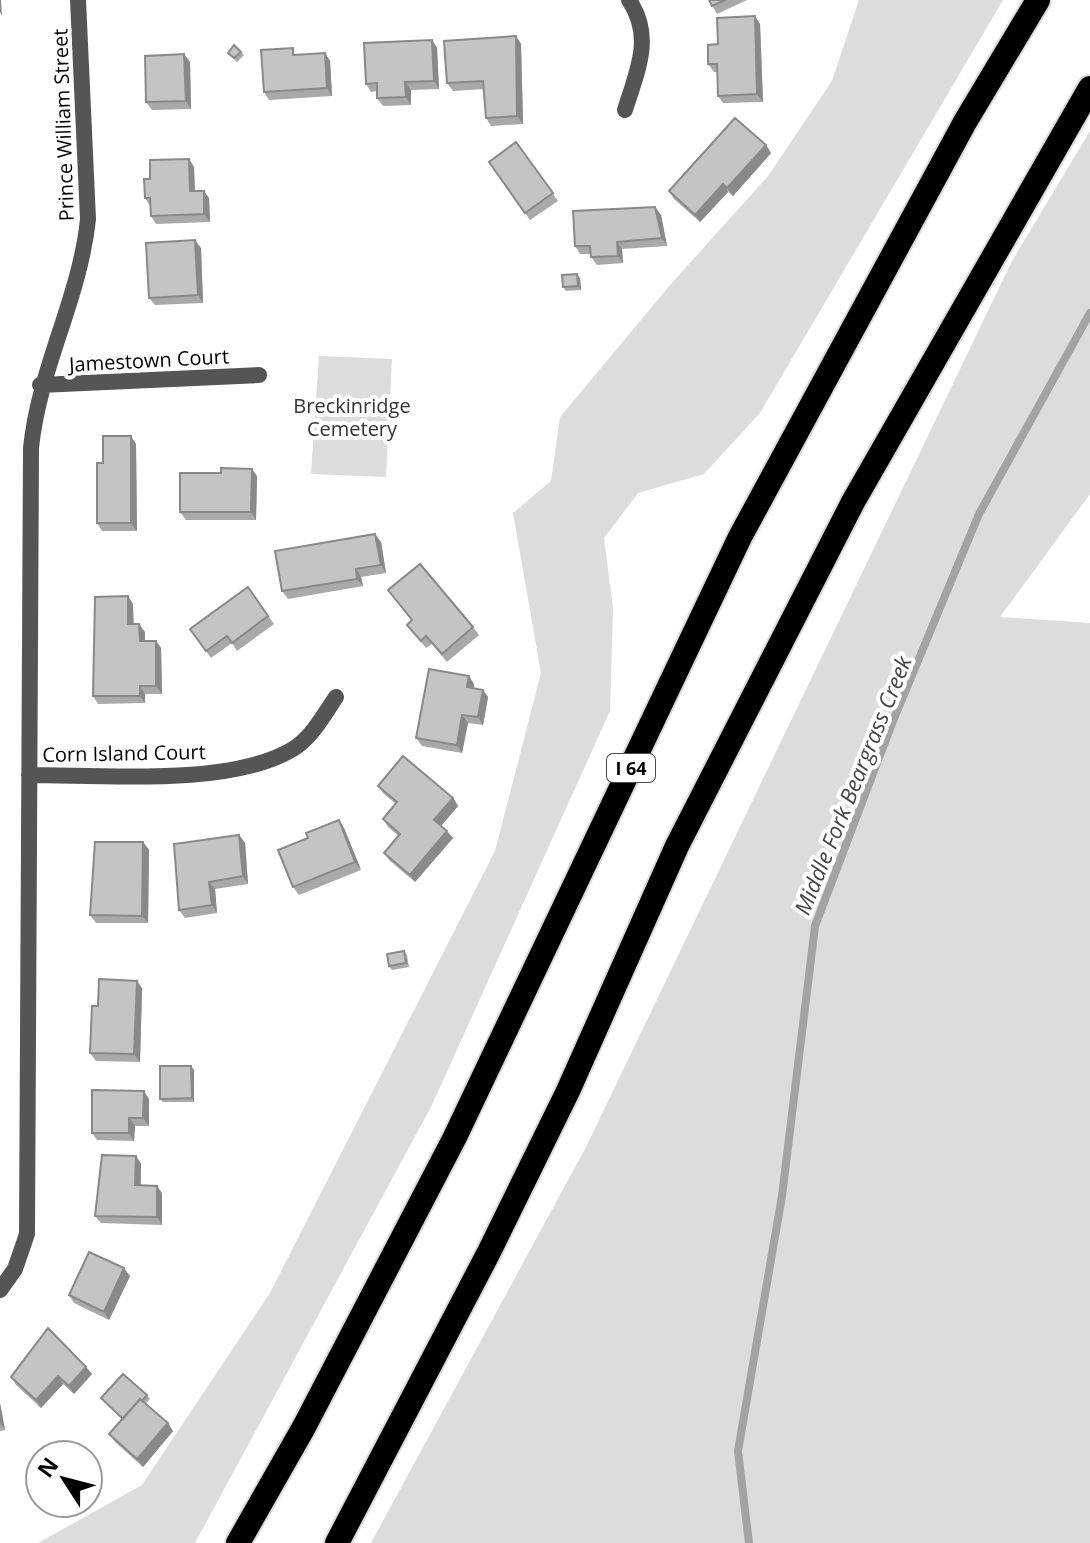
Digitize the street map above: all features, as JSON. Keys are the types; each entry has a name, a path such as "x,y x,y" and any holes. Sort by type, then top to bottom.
{"highway":[{"name":"I 64","path":"238,1543 304,1427 455,1137 740,537 965,122 1038,0"},
{"path":"337,1543 489,1252 568,1091 677,846 853,502 1090,88"}],"street":[{"name":"Prince William Street","path":"0,1290 15,1269 27,1234 31,448 40,385 75,287 88,219 78,0"},
{"path":"625,110 644,39 642,23 629,0"},
{"name":"Jamestown Court","path":"40,385 259,375"},
{"name":"Corn Island Court","path":"29,775 171,774 244,766 292,749 312,731 336,697"}],"green space":[{"path":"859,0 1003,0 760,413 704,474 638,493 604,538 613,609 610,711 432,1105 195,1543 38,1543 81,1519 104,1519 104,1506 142,1485 270,1293 495,851 541,673 513,513 551,481 560,417 670,285 768,176 832,81"},
{"path":"1090,131 1090,494 1000,617 1090,623 1090,1543 371,1543 586,1147 1012,261"},
{"name":"Breckinridge Cemetery","path":"319,356 392,359 386,477 311,474"}],"building":[{"path":"709,0 725,0 712,6"},
{"path":"755,16 757,94 718,96 717,64 708,64 708,45 718,44 717,18"},
{"path":"516,36 517,116 486,118 483,81 447,83 444,41"},
{"path":"432,40 434,81 405,82 406,97 377,98 377,83 366,84 364,43"},
{"path":"234,45 241,52 234,58 228,53"},
{"path":"293,48 293,55 325,53 327,88 264,92 261,50"},
{"path":"184,54 186,101 146,102 145,56"},
{"path":"735,118 766,145 727,188 723,184 695,215 669,191"},
{"path":"516,142 553,193 525,213 489,162"},
{"path":"189,159 190,191 204,191 204,214 151,216 150,198 145,198 144,179 150,179 150,160"},
{"path":"655,207 662,238 617,242 618,256 591,257 590,246 575,246 573,211"},
{"path":"195,240 198,295 149,298 146,243"},
{"path":"577,274 578,286 563,287 562,275"},
{"path":"103,436 131,436 131,523 97,523 97,463 103,463"},
{"path":"221,468 252,469 251,512 180,512 180,473 221,473"},
{"path":"375,534 381,565 356,569 357,579 282,591 275,551"},
{"path":"420,564 473,627 442,654 426,636 421,641 407,625 412,620 388,590"},
{"path":"248,587 268,616 232,643 227,636 206,651 190,629"},
{"path":"128,596 128,624 139,624 140,641 156,641 156,686 140,686 140,696 93,696 95,597"},
{"path":"429,669 469,676 467,687 483,690 478,717 462,715 457,745 416,738"},
{"path":"403,756 453,798 434,820 447,831 410,875 384,853 400,834 383,819 397,802 378,786"},
{"path":"339,820 355,862 293,887 278,850 308,838 306,833"},
{"path":"239,835 243,876 209,882 212,905 179,910 174,844"},
{"path":"95,842 143,842 142,916 90,915"},
{"path":"404,951 406,963 389,966 387,954"},
{"path":"99,979 137,981 134,1054 90,1053 92,1006 98,1006"},
{"path":"160,1066 191,1066 192,1098 160,1099"},
{"path":"92,1090 144,1091 143,1118 129,1118 129,1133 92,1133"},
{"path":"102,1155 136,1156 135,1185 157,1186 157,1217 95,1216"},
{"path":"89,1252 124,1268 104,1312 69,1295"},
{"path":"48,1328 86,1367 69,1386 58,1376 36,1400 11,1377"},
{"path":"123,1374 147,1395 123,1419 101,1398"},
{"path":"140,1399 168,1423 137,1459 109,1434"}],"waterway":[{"name":"Middle Fork Beargrass Creek","path":"749,1543 738,1451 782,1196 815,926 893,721 979,514 1090,313"}]}
